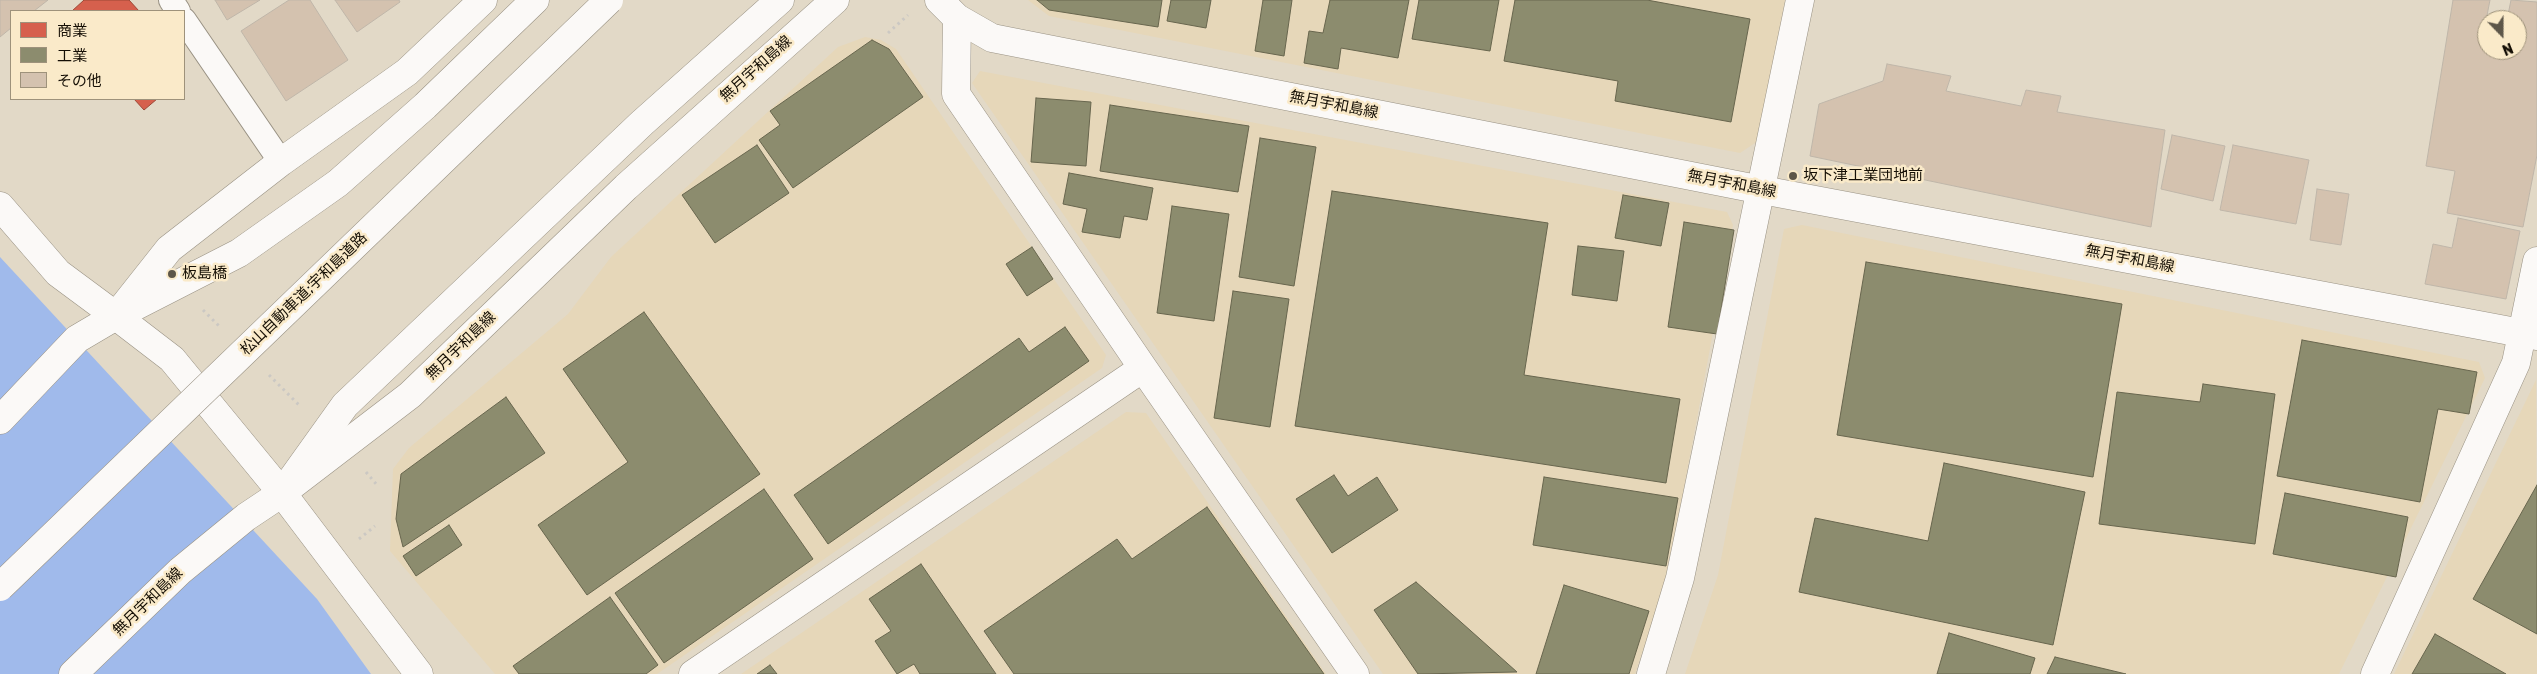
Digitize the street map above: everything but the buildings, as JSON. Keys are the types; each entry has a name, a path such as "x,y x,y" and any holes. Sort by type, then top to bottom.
{"main road":[{"path":"116,316 169,249 281,162 407,72 483,0"},
{"path":"0,420 77,339 116,316 239,253 338,182 425,106 535,0"},
{"name":"松山自動車道;宇和島道路","path":"0,587 609,0"},
{"path":"282,493 345,405 642,123 780,0"},
{"name":"無月宇和島線","path":"73,674 180,571 246,517 282,493 410,395 626,187 835,0"},
{"path":"1651,674 1680,578 1800,0"},
{"path":"948,9 956,94 1355,674"},
{"name":"無月宇和島線","path":"948,9 992,38 1762,190 2530,334"},
{"path":"0,206 58,272 172,359 282,493 419,674"},
{"path":"2375,674 2530,334 2537,260"},
{"path":"693,674 1143,368"}],"lane":[{"path":"185,21 281,162"}],"shaded area":[{"path":"1028,0 1785,0 1758,141 1740,153 1049,16"},
{"path":"865,37 881,40 896,49 1106,355 1102,368 657,674 495,674 390,551 393,469 409,448 568,314 611,257 838,47"},
{"path":"980,71 1727,212 1733,225 1667,579 1635,674 1383,674 972,83"},
{"path":"1802,225 2479,362 2485,378 2339,674 1685,674 1718,575 1784,229"},
{"path":"2536,380 2537,674 2394,674"},
{"path":"1126,412 1146,413 1326,674 741,674"}],"water":[{"path":"0,257 317,599 371,674 0,674"}],"place":[{"name":"坂下津工業団地前","path":"1793,176"},
{"name":"板島橋","path":"172,274"}]}
